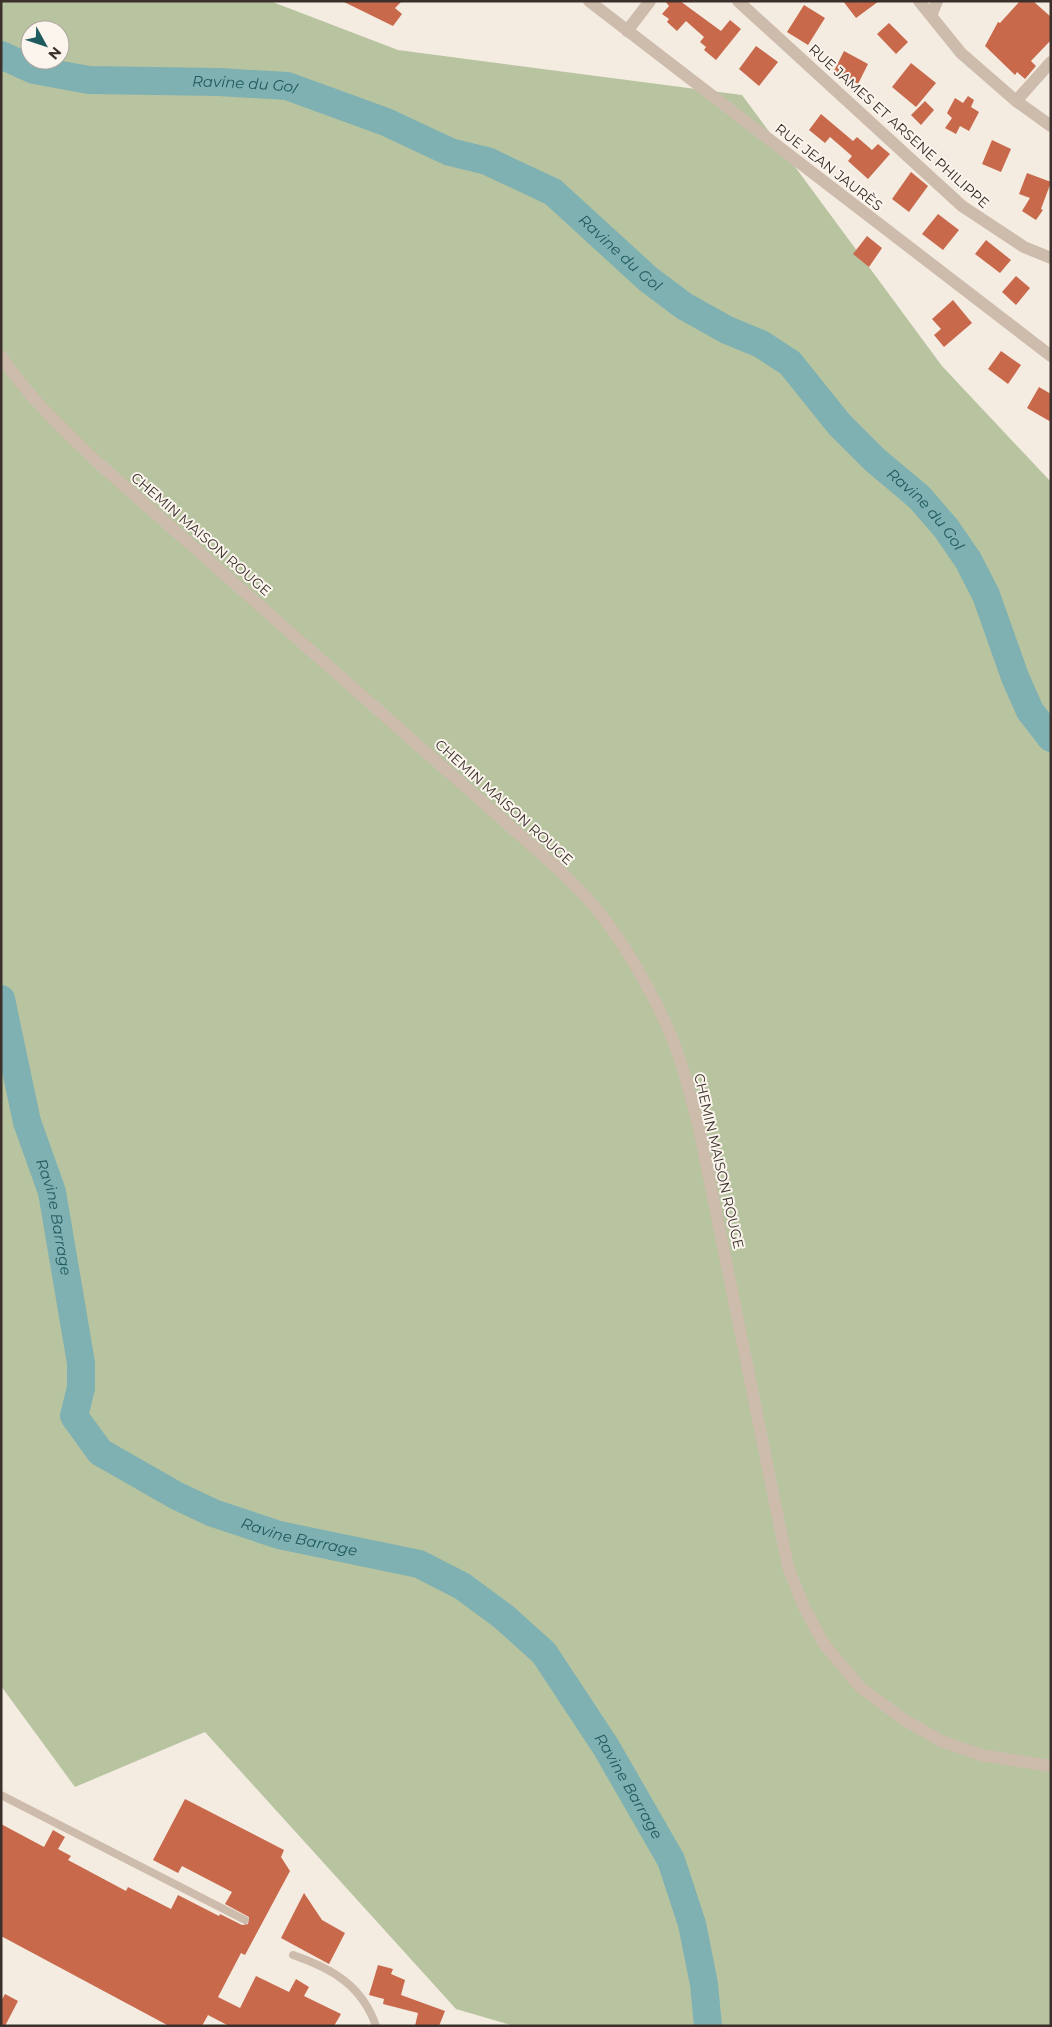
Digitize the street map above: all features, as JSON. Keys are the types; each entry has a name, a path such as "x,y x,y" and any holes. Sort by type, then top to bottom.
{"street":[{"name":"RUE JEAN JAURÈS","path":"589,1 1051,356"},
{"path":"627,30 650,1"},
{"name":"RUE JAMES ET ARSENE PHILIPPE","path":"738,1 962,206 1024,247 1051,258"},
{"path":"919,1 961,53 1016,101 1051,126"},
{"path":"931,16 937,1"},
{"path":"1016,101 1051,62"},
{"name":"CHEMIN MAISON ROUGE","path":"1,356 18,382 43,410 96,461 555,866 588,899 618,940 644,984 666,1025 686,1080 706,1162 788,1567 804,1607 824,1644 860,1687 903,1719 941,1741 981,1755 1051,1766"}],"lane":[{"path":"1,1795 245,1920"},
{"path":"293,1956 322,1965 343,1978 371,2013 376,2026"}],"green space":[{"path":"1,1 270,1 398,50 742,95 942,366 1051,482 1051,2026 514,2026 456,2009 205,1732 75,1787 1,1686"}],"building":[{"path":"342,1 402,1 395,8 402,14 393,26"},
{"path":"665,1 680,1 721,31 730,20 741,29 716,60 704,50 706,47 700,42 704,37 686,21 677,31 667,22 669,19 662,14 669,6"},
{"path":"843,1 879,1 856,18"},
{"path":"1020,1 1033,1 1051,17 1051,40 1031,61 1036,66 1025,79 1017,72 1015,75 985,46 998,22 1000,23"},
{"path":"804,5 825,18 808,45 787,32"},
{"path":"889,23 908,42 896,54 877,34"},
{"path":"756,46 778,62 759,86 739,69"},
{"path":"844,51 868,64 858,84 834,71"},
{"path":"911,63 936,83 916,107 892,87"},
{"path":"968,96 974,100 971,107 979,112 969,131 960,126 956,134 945,128 952,118 947,113 955,98 963,103"},
{"path":"925,101 934,110 921,125 911,115"},
{"path":"821,114 853,141 857,137 872,150 878,144 890,154 868,179 848,161 852,156 830,137 825,143 809,130"},
{"path":"992,140 1011,149 1001,172 982,164"},
{"path":"911,172 928,186 909,212 892,199"},
{"path":"1027,173 1051,182 1041,209 1043,210 1036,220 1022,211 1030,198 1019,194"},
{"path":"938,214 959,230 943,250 922,234"},
{"path":"867,236 882,248 869,267 853,254"},
{"path":"986,240 1011,260 1000,273 975,254"},
{"path":"1016,276 1030,288 1016,305 1002,292"},
{"path":"953,300 972,323 944,347 934,335 941,329 932,319"},
{"path":"1001,351 1021,365 1008,384 988,369"},
{"path":"1039,387 1051,394 1051,422 1027,408"},
{"path":"185,1799 284,1850 281,1857 290,1871 245,1955 241,1953 218,1997 240,2008 256,1976 289,1992 296,1979 309,1987 304,1996 341,2014 334,2026 229,2026 208,2015 202,2026 169,2026 1,1936 1,1824 44,1847 53,1830 65,1837 58,1849 71,1856 68,1860 126,1891 128,1887 171,1909 178,1895 219,1916 220,1914 242,1925 248,1924 249,1917 225,1904 232,1892 182,1866 178,1873 153,1860"},
{"path":"304,1893 322,1920 345,1933 329,1964 281,1938"},
{"path":"378,1965 393,1969 391,1974 405,1980 401,1995 445,2011 439,2026 415,2026 418,2013 383,2004 384,1999 369,1995"},
{"path":"5,1994 18,2001 5,2026 1,2026 1,2001"}],"waterway":[{"name":"Ravine du Gol","path":"1,55 34,70 89,80 219,82 287,86 386,122 450,152 487,161 553,192 648,279 684,306 727,330 761,344 790,363 839,424 875,460 919,497 946,528 968,560 986,595 1015,677 1030,711 1051,738"},
{"name":"Ravine Barrage","path":"1,999 27,1122 52,1192 81,1363 81,1388 74,1416 100,1452 177,1496 213,1513 279,1535 419,1564 462,1586 504,1617 544,1653 606,1747 671,1860 692,1924 704,1984 708,2026"}]}
